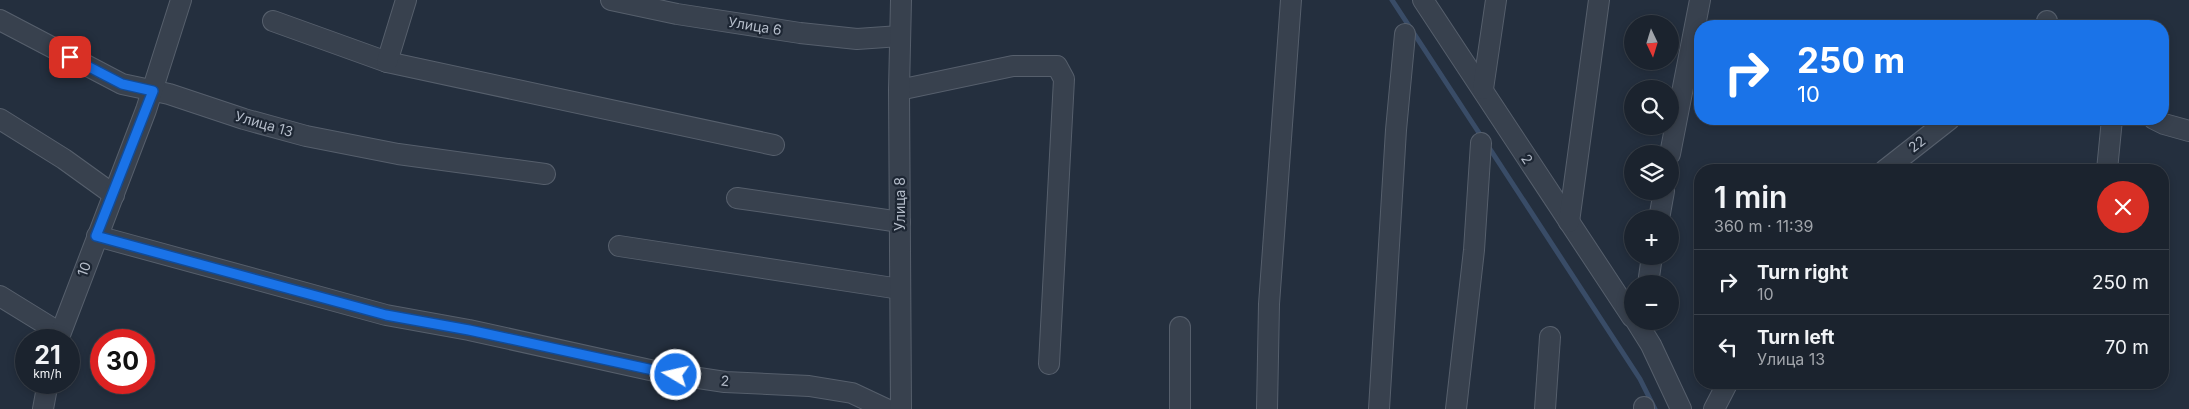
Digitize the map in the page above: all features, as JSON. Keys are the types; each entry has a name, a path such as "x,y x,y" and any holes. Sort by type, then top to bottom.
{"street":[{"name":"10","path":"62,329 153,91 181,0"},
{"path":"387,62 406,0"},
{"name":"Улица 6","path":"611,0 677,14 800,33 857,38 900,36"},
{"name":"Улица 8","path":"900,409 899,90 901,0"},
{"path":"1266,409 1269,304 1291,0"},
{"name":"2","path":"1423,0 1624,303"},
{"path":"1483,89 1496,0"},
{"path":"1569,222 1599,0"},
{"path":"1696,20 1700,0"},
{"name":"Улица 13","path":"0,20 122,84 153,91 244,119 306,136 398,154 545,174"},
{"path":"273,21 387,62 774,145"},
{"path":"1672,145 1694,31"},
{"path":"1379,409 1396,130 1405,34"},
{"path":"899,90 1013,66 1057,66 1061,73 1064,79 1049,364"},
{"path":"0,119 64,159 114,195"},
{"name":"22","path":"1892,164 1942,125"},
{"path":"2108,164 2111,125"},
{"path":"2168,125 2189,131"},
{"path":"1456,409 1474,250 1480,143"},
{"path":"737,198 900,222"},
{"name":"2","path":"96,236 386,315 469,330 659,372 725,382 809,386 852,393 886,409"},
{"path":"619,246 900,289"},
{"path":"0,296 49,329"},
{"path":"1180,326 1180,409"},
{"name":"2","path":"1641,330 1670,382 1682,409"},
{"path":"1544,409 1550,337"},
{"path":"1714,409 1724,389"},
{"path":"43,409 46,394"}],"waterway":[{"path":"1392,0 1483,139"},
{"path":"1488,146 1640,379 1655,409"}],"route":[{"path":"70,57 122,84 153,91 114,195 96,236 386,315 469,330 540,347 676,375"}]}
